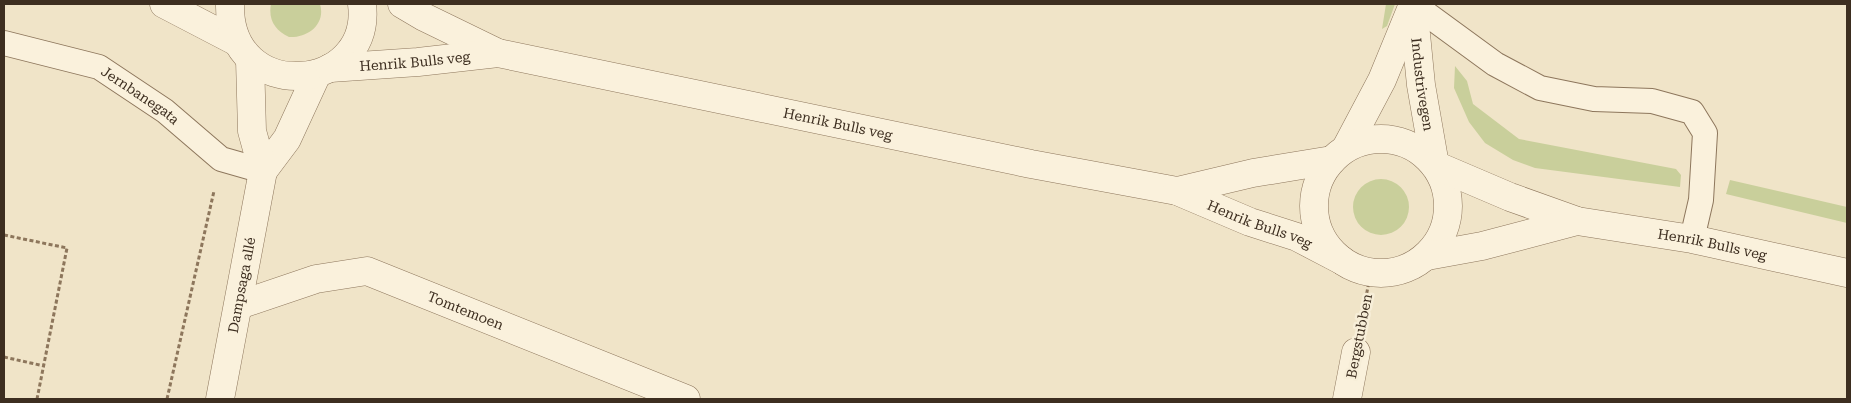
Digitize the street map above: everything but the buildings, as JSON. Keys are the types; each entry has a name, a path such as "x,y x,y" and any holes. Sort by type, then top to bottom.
{"street":[{"name":"Henrik Bulls veg","path":"164,4 243,51 258,66 279,75 304,77 323,71 498,53"},
{"path":"230,4 231,28 243,51"},
{"name":"Henrik Bulls veg","path":"323,71 349,51 356,40 360,29 362,4"},
{"name":"Henrik Bulls veg","path":"402,4 424,17 498,53 1031,164 1178,191 1250,222 1297,237 1341,260 1352,268 1370,273 1396,272 1416,264 1427,256 1444,232 1449,206 1443,179 1434,165 1421,152 1411,146 1389,139 1372,139 1339,154 1178,191"},
{"name":"Industrivegen","path":"1339,154 1382,80 1413,4"},
{"name":"Industrivegen","path":"1413,4 1421,85 1434,165"},
{"name":"Dampsaga allé","path":"220,399 263,171 252,131 243,51"},
{"name":"Dampsaga allé","path":"263,171 287,138 323,71"},
{"name":"Henrik Bulls veg","path":"1339,154 1317,183 1314,209 1321,237 1341,260"},
{"name":"Henrik Bulls veg","path":"1434,165 1510,197 1577,222 1692,239 1847,274"},
{"name":"Henrik Bulls veg","path":"1427,256 1482,246 1577,222"},
{"name":"Tomtemoen","path":"239,305 316,279 367,271 686,399"},
{"name":"Bergstubben","path":"1347,399 1356,352"}],"lane":[{"path":"1413,4 1495,64 1540,88 1594,99 1652,101 1692,112 1705,133 1701,200 1692,239"},
{"name":"Jernbanegata","path":"4,43 99,67 165,111 221,159 263,171"}],"path":[{"path":"167,399 221,159"},
{"path":"4,234 67,248 37,399"},
{"name":"Bergstubben","path":"1356,352 1370,273"},
{"path":"4,357 44,366"}],"green space":[{"path":"271,4 320,4 320,18 318,23 309,32 296,37 289,37 276,28 272,20"},
{"path":"1386,4 1395,4 1387,26 1382,29"},
{"path":"1455,66 1467,81 1473,104 1519,139 1676,169 1681,175 1680,187 1535,168 1513,160 1485,143 1469,122 1454,88"},
{"path":"1375,179 1387,179 1397,183 1405,191 1409,207 1405,223 1397,231 1387,235 1375,235 1365,231 1357,223 1353,213 1353,201 1357,191 1365,183"},
{"path":"1730,180 1847,207 1847,223 1726,194"}]}
